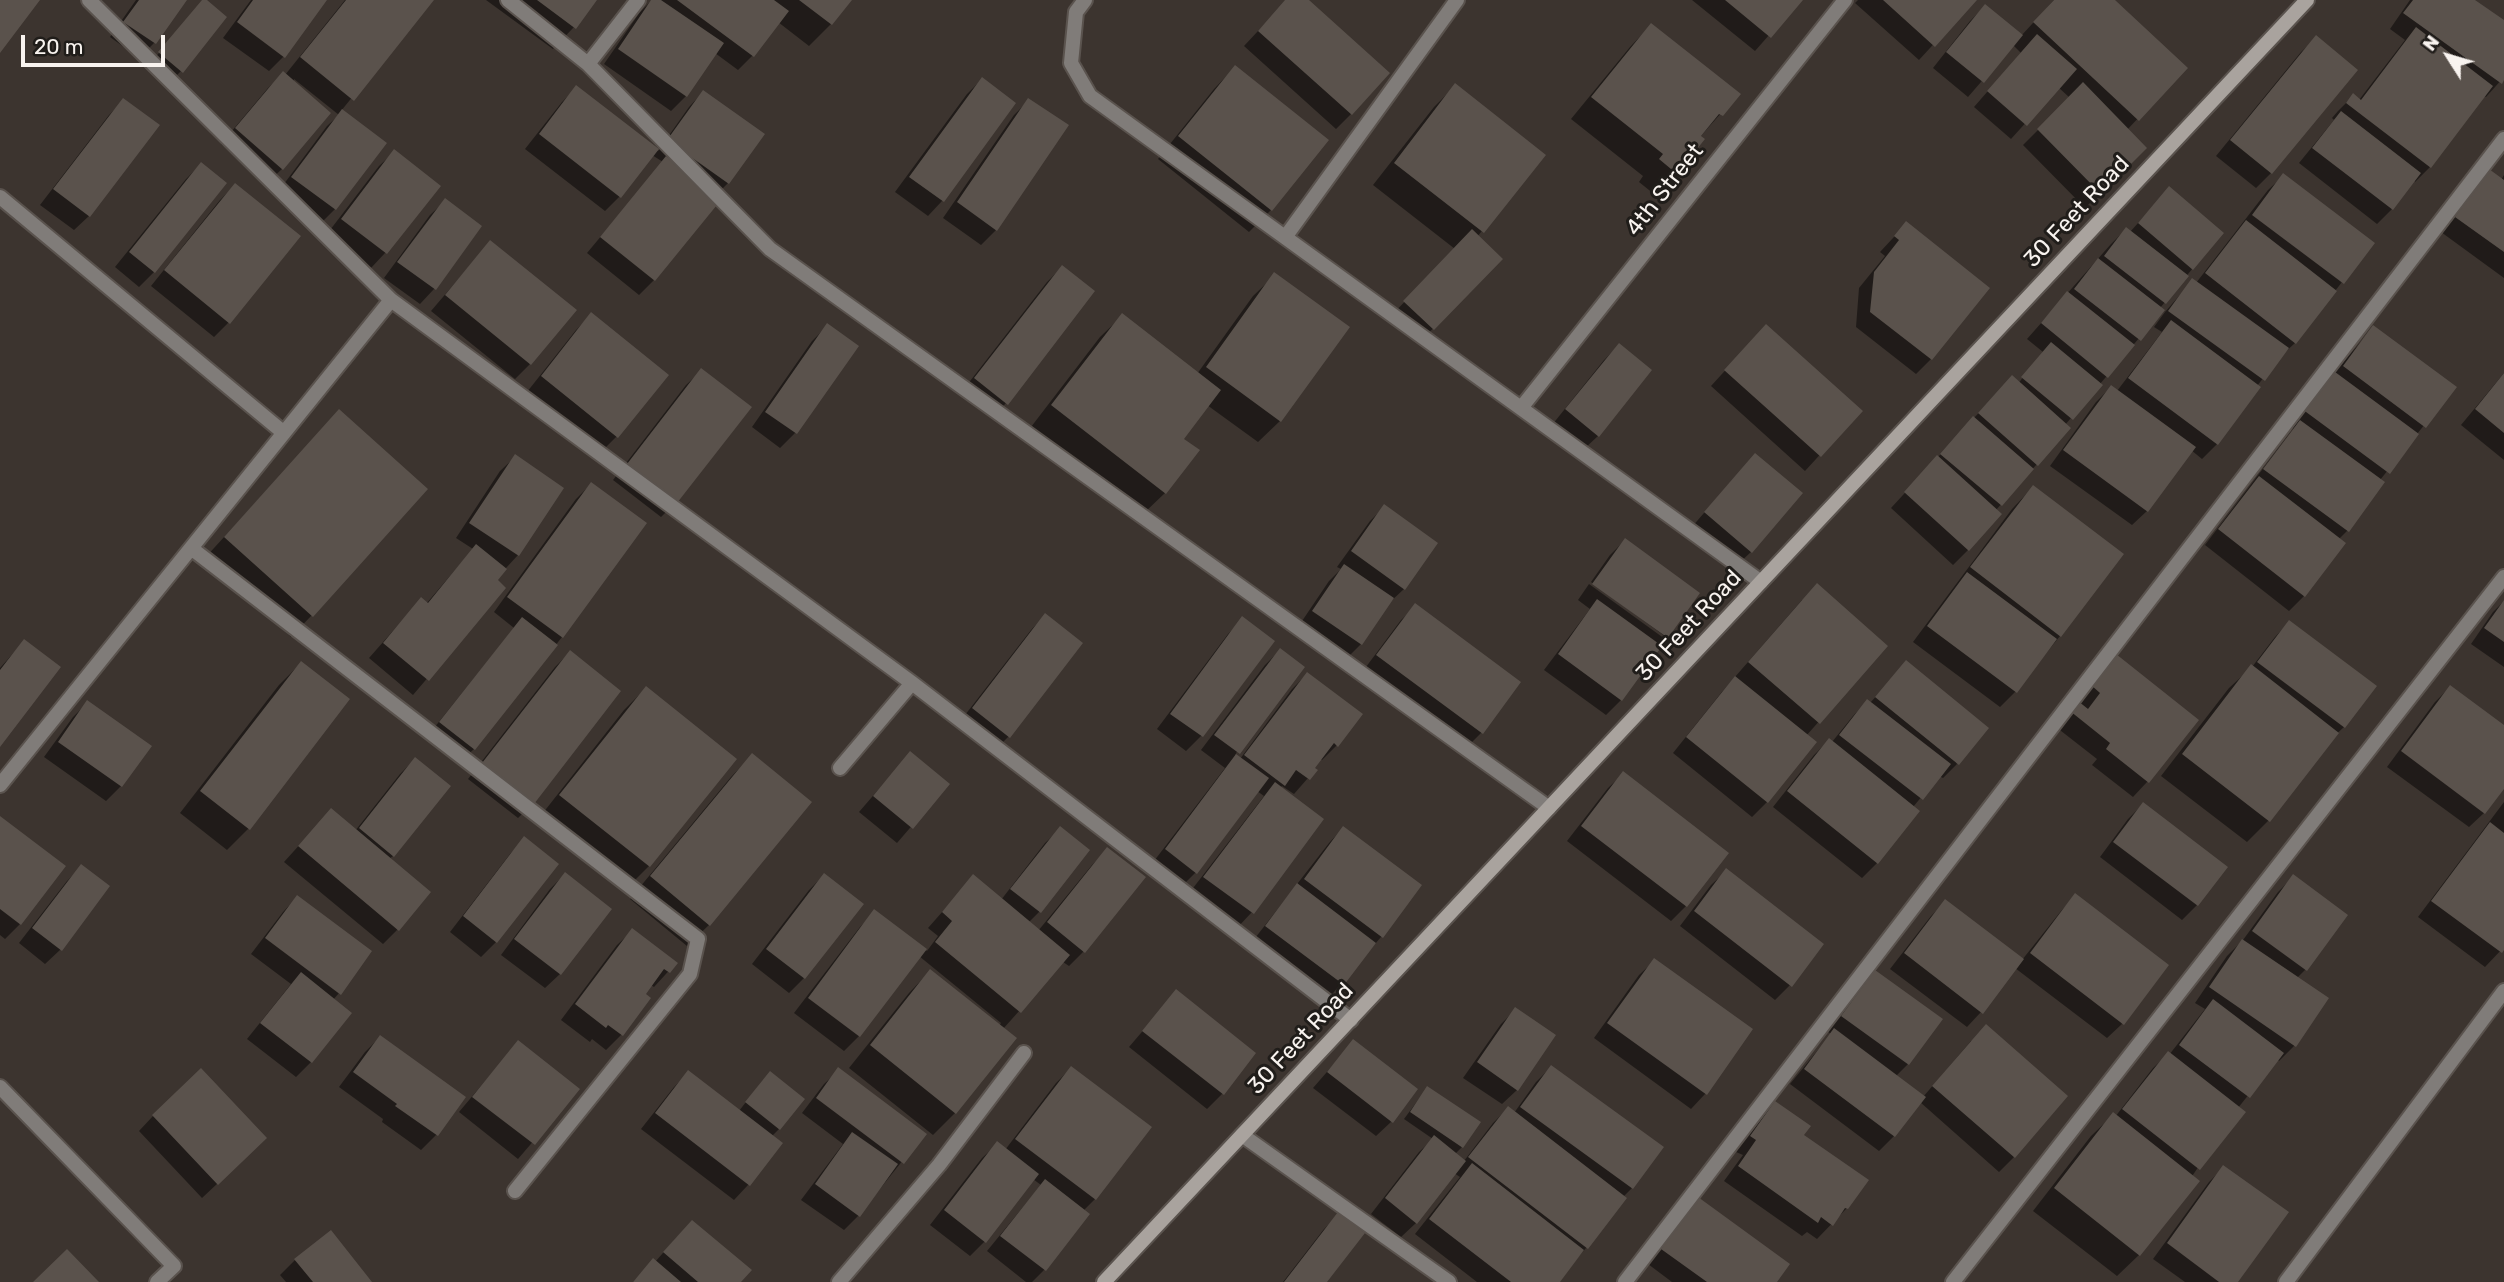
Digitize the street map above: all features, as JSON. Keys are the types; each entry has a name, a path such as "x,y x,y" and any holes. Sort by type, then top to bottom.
{"main road":[{"name":"30 Feet Road","path":"1104,1282 2307,0"}],"street":[{"path":"89,0 391,300 912,683 1351,1020"},
{"path":"508,0 588,64 770,249 1549,808"},
{"path":"588,64 638,0"},
{"path":"1085,0 1076,12 1071,63 1090,96 1761,582"},
{"path":"1286,236 1457,0"},
{"name":"4th Street","path":"1521,408 1845,0"},
{"path":"1625,1282 2504,139"},
{"path":"0,197 284,433"},
{"path":"0,785 391,300"},
{"path":"191,548 698,939 690,974 515,1191"},
{"path":"1953,1282 2504,577"},
{"path":"840,768 912,683"},
{"path":"2286,1282 2504,991"},
{"path":"839,1282 939,1164 1024,1053"},
{"path":"0,1087 174,1266 157,1282"},
{"path":"1242,1135 1449,1282"}],"building":[{"path":"0,0 40,0 0,53"},
{"path":"139,0 187,0 156,44 123,22"},
{"path":"202,0 207,0 227,17 183,73 158,52"},
{"path":"253,0 327,0 285,58 237,22"},
{"path":"346,0 434,0 354,101 300,57"},
{"path":"537,0 597,0 576,29"},
{"path":"651,0 661,0 724,43 687,97 618,49"},
{"path":"677,0 774,0 789,11 754,57"},
{"path":"799,0 852,0 832,25"},
{"path":"1285,0 1309,0 1390,73 1352,115 1258,31"},
{"path":"1725,0 1803,0 1771,38"},
{"path":"1883,0 1977,0 1935,47"},
{"path":"2054,0 2115,0 2188,68 2139,121 2033,22"},
{"path":"2413,0 2475,0 2504,20 2502,84 2403,13"},
{"path":"1985,4 2023,35 1984,83 1946,52"},
{"path":"1651,23 1741,94 1723,116 1719,114 1701,136 1705,139 1677,174 1659,159 1663,154 1591,97"},
{"path":"2416,27 2493,86 2431,168 2346,103 2353,93 2361,100"},
{"path":"2037,34 2077,69 2027,126 1987,91"},
{"path":"2316,35 2358,70 2272,174 2230,140"},
{"path":"1235,65 1329,140 1272,211 1178,136"},
{"path":"283,71 331,113 283,170 235,128"},
{"path":"982,77 1016,103 944,202 909,177"},
{"path":"2083,82 2147,148 2101,194 2037,129"},
{"path":"1455,83 1546,155 1484,233 1394,163"},
{"path":"576,85 659,149 621,198 539,134"},
{"path":"703,90 765,134 729,184 667,140"},
{"path":"123,98 160,125 90,217 53,189"},
{"path":"1028,98 1069,125 997,231 957,202"},
{"path":"342,109 387,143 336,210 291,177"},
{"path":"2341,111 2421,173 2393,210 2312,148"},
{"path":"394,149 441,186 387,254 341,219"},
{"path":"666,156 721,200 655,281 600,237"},
{"path":"201,162 227,183 155,273 129,252"},
{"path":"2489,169 2504,180 2504,252 2455,217"},
{"path":"2283,173 2375,243 2344,284 2252,215"},
{"path":"235,183 301,236 230,324 164,270"},
{"path":"2169,186 2224,233 2193,270 2138,223"},
{"path":"445,198 482,226 436,290 397,262"},
{"path":"2246,220 2337,291 2296,344 2205,273"},
{"path":"1906,221 1990,288 1932,360 1870,312 1874,272 1899,240 1894,236"},
{"path":"2126,227 2189,276 2166,304 2104,256"},
{"path":"1472,229 1503,259 1434,330 1403,301"},
{"path":"490,240 577,310 531,365 445,295"},
{"path":"2098,258 2165,310 2141,341 2074,289"},
{"path":"1062,265 1095,291 1008,405 974,378"},
{"path":"1274,272 1350,327 1281,422 1206,367"},
{"path":"2192,278 2289,348 2265,381 2168,311"},
{"path":"2067,291 2135,345 2108,378 2041,323"},
{"path":"591,312 669,375 618,438 541,376"},
{"path":"1122,313 1221,390 1184,439 1200,450 1166,494 1051,405"},
{"path":"2171,320 2261,387 2218,445 2128,378"},
{"path":"827,323 859,346 797,434 765,412"},
{"path":"1766,324 1863,411 1821,457 1724,370"},
{"path":"2373,325 2457,387 2426,428 2343,366"},
{"path":"2051,342 2103,385 2073,420 2021,377"},
{"path":"1619,343 1652,370 1599,437 1565,409"},
{"path":"701,368 752,407 677,503 627,464"},
{"path":"2331,369 2419,434 2390,474 2302,409"},
{"path":"2504,373 2504,433 2475,409"},
{"path":"2012,375 2071,428 2038,466 1978,413"},
{"path":"2111,385 2196,447 2148,512 2063,450"},
{"path":"339,409 428,489 313,617 224,537"},
{"path":"1973,416 2034,469 2002,506 1940,454"},
{"path":"2300,420 2385,482 2349,532 2263,469"},
{"path":"1755,453 1803,493 1752,553 1704,512"},
{"path":"515,454 564,488 519,556 469,523"},
{"path":"1937,455 2002,514 1969,551 1904,492"},
{"path":"2259,476 2346,543 2305,597 2218,529"},
{"path":"591,482 647,523 563,638 507,597"},
{"path":"2033,485 2124,554 2061,637 1970,567"},
{"path":"1384,504 1438,543 1405,590 1351,551"},
{"path":"1625,538 1700,593 1668,638 1592,584"},
{"path":"476,544 507,569 498,580 506,588 429,681 383,643 421,597 428,603"},
{"path":"1344,564 1394,598 1362,645 1312,611"},
{"path":"1967,572 2057,639 2017,693 1927,626"},
{"path":"1817,583 1888,646 1820,724 1748,662"},
{"path":"1597,599 1662,646 1622,701 1558,654"},
{"path":"2504,600 2504,642 2484,628"},
{"path":"1415,603 1521,682 1483,734 1376,655"},
{"path":"1045,613 1083,643 1010,738 972,708"},
{"path":"1242,616 1275,641 1203,737 1170,714"},
{"path":"522,617 558,645 475,750 439,722"},
{"path":"2289,620 2377,686 2345,728 2257,662"},
{"path":"24,639 61,667 0,747 0,670"},
{"path":"1280,648 1305,667 1240,754 1214,735"},
{"path":"570,650 621,691 534,804 482,763"},
{"path":"2116,654 2199,720 2149,783 2106,749 2110,743 2070,711 2078,701 2088,709 2100,693 2091,685"},
{"path":"1906,660 1989,728 1959,765 1875,697"},
{"path":"301,661 350,699 250,830 200,791"},
{"path":"2251,664 2339,733 2270,822 2182,754"},
{"path":"1307,672 1363,714 1338,747 1334,743 1315,768 1318,770 1310,780 1296,770 1285,786 1244,755"},
{"path":"1735,676 1817,742 1768,803 1686,737"},
{"path":"2450,685 2504,725 2504,789 2485,814 2401,751"},
{"path":"646,686 737,759 650,867 559,795"},
{"path":"1867,699 1951,764 1923,800 1839,735"},
{"path":"87,700 152,746 122,787 58,742"},
{"path":"1829,738 1920,811 1878,864 1787,791"},
{"path":"910,751 950,784 913,829 873,796"},
{"path":"752,753 812,802 710,926 650,876"},
{"path":"1236,754 1269,778 1197,874 1165,849"},
{"path":"415,757 451,786 394,857 359,828"},
{"path":"1623,771 1729,853 1687,907 1581,826"},
{"path":"1275,782 1324,819 1254,914 1203,877"},
{"path":"2143,802 2228,867 2198,906 2113,842"},
{"path":"331,808 431,892 399,931 298,846"},
{"path":"0,816 66,866 21,925 0,909"},
{"path":"2490,822 2504,833 2502,953 2431,901"},
{"path":"1060,826 1090,850 1041,913 1010,889"},
{"path":"1343,826 1422,885 1383,938 1304,879"},
{"path":"524,836 559,864 497,943 463,916"},
{"path":"1107,847 1146,877 1085,953 1047,922"},
{"path":"81,864 110,886 62,951 32,928"},
{"path":"1726,868 1824,944 1792,987 1694,911"},
{"path":"565,872 612,909 561,975 514,939"},
{"path":"824,873 864,904 805,979 766,949"},
{"path":"973,874 1070,955 1021,1013 935,942 952,921 942,912"},
{"path":"2293,874 2348,915 2307,971 2252,931"},
{"path":"1297,883 1376,943 1344,985 1265,926"},
{"path":"2075,893 2169,965 2124,1025 2030,953"},
{"path":"297,895 372,951 341,995 265,938"},
{"path":"1945,899 2024,959 1983,1014 1904,953"},
{"path":"874,909 927,949 860,1037 808,998"},
{"path":"632,928 678,963 670,973 664,969 646,994 651,998 623,1036 608,1025 606,1028 575,1004"},
{"path":"2242,939 2329,998 2296,1047 2209,987"},
{"path":"1654,958 1753,1029 1707,1095 1607,1023"},
{"path":"930,969 1017,1038 956,1114 870,1045"},
{"path":"1875,970 1943,1019 1909,1065 1841,1016"},
{"path":"301,972 352,1013 312,1063 260,1023"},
{"path":"1176,989 1256,1053 1224,1095 1142,1031"},
{"path":"2213,999 2284,1053 2250,1098 2179,1045"},
{"path":"1515,1007 1556,1035 1518,1091 1477,1062"},
{"path":"1986,1024 2068,1096 2015,1158 1932,1086"},
{"path":"1834,1028 1926,1097 1895,1137 1804,1069"},
{"path":"380,1035 466,1097 438,1136 353,1072"},
{"path":"1353,1039 1418,1089 1393,1123 1327,1072"},
{"path":"518,1040 580,1089 535,1145 472,1097"},
{"path":"2168,1051 2246,1112 2200,1170 2122,1109"},
{"path":"1551,1065 1664,1147 1633,1189 1520,1107"},
{"path":"1071,1066 1152,1127 1096,1200 1015,1139"},
{"path":"838,1067 927,1134 904,1164 816,1098"},
{"path":"201,1068 267,1138 218,1185 152,1115"},
{"path":"688,1070 783,1143 750,1186 655,1113"},
{"path":"770,1071 805,1099 780,1130 745,1102"},
{"path":"1427,1086 1481,1122 1463,1148 1410,1112"},
{"path":"1775,1101 1811,1126 1804,1135 1869,1180 1833,1226 1821,1217 1818,1223 1738,1166 1756,1140 1750,1136"},
{"path":"1508,1106 1627,1198 1588,1249 1468,1157"},
{"path":"2113,1112 2200,1181 2140,1256 2054,1188"},
{"path":"852,1132 898,1164 860,1217 815,1184"},
{"path":"1434,1135 1466,1161 1417,1224 1385,1198"},
{"path":"997,1141 1039,1174 986,1243 944,1210"},
{"path":"1472,1163 1584,1250 1560,1282 1511,1282 1429,1219"},
{"path":"2223,1165 2289,1212 2238,1282 2219,1282 2167,1243"},
{"path":"1045,1179 1090,1214 1046,1271 1000,1236"},
{"path":"1698,1197 1790,1264 1777,1282 1707,1282 1661,1249"},
{"path":"1338,1212 1365,1233 1327,1282 1284,1282"},
{"path":"692,1220 752,1270 741,1282 698,1282 663,1252"},
{"path":"331,1230 372,1282 313,1282 294,1259"},
{"path":"67,1249 99,1282 33,1282"},
{"path":"653,1258 681,1282 633,1282"}]}
